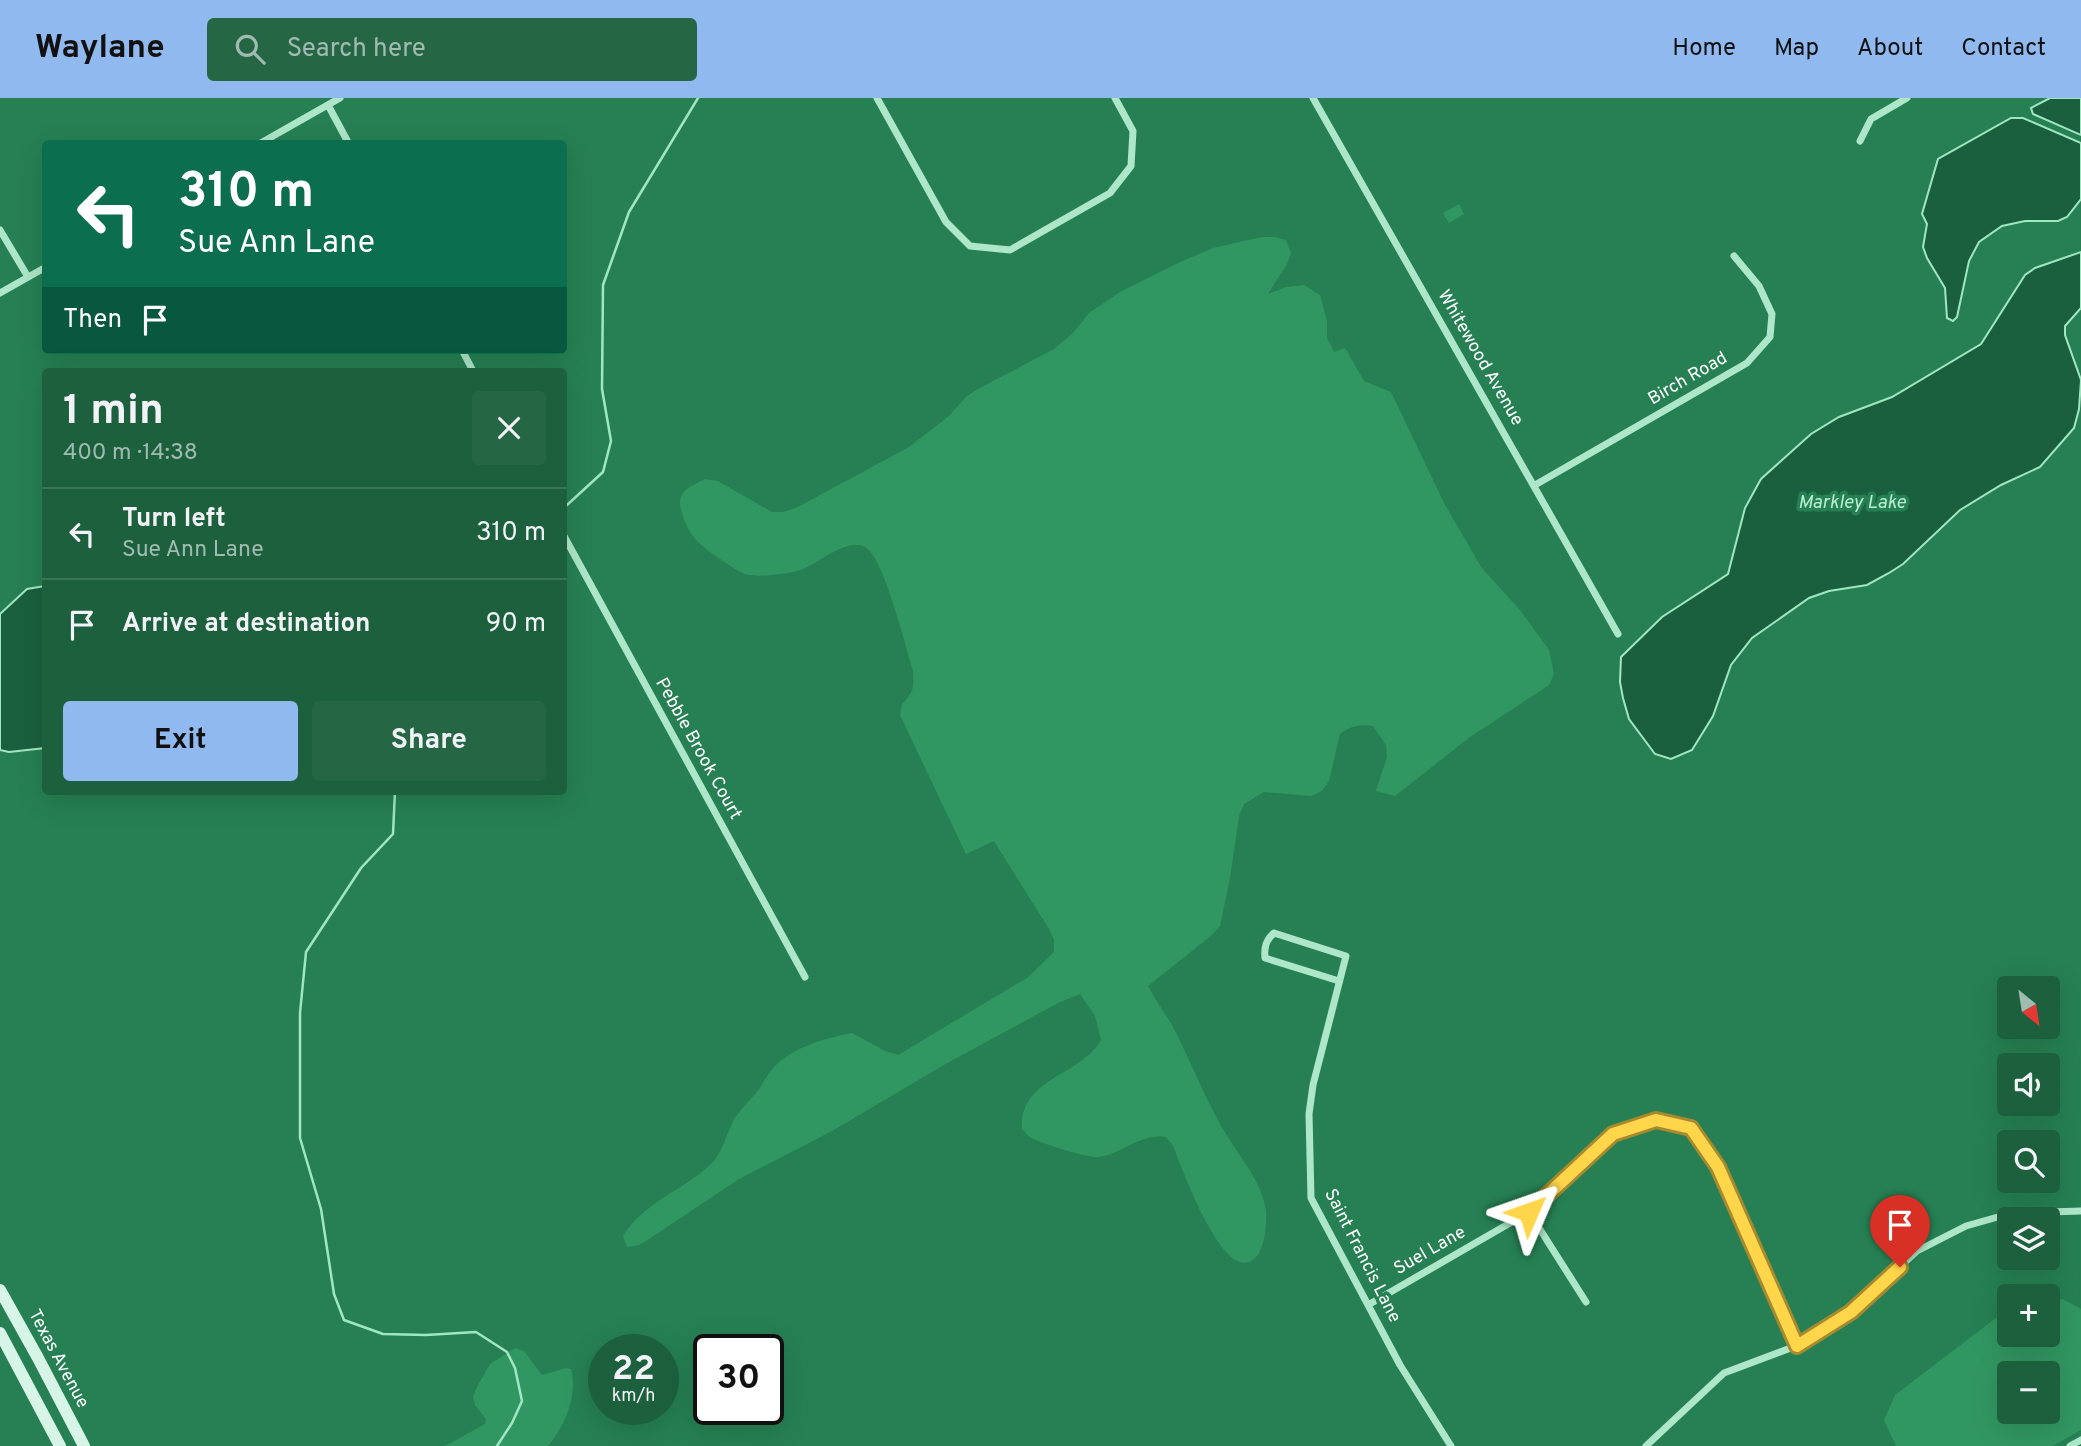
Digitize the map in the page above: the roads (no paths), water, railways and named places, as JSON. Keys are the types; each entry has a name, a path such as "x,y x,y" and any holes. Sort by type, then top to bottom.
{"main road":[{"name":"Texas Avenue","path":"0,1290 83,1446"},
{"path":"0,1333 60,1446"}],"street":[{"path":"266,140 340,98"},
{"path":"877,98 946,222 970,246 1010,250 1110,193 1131,166 1133,131 1115,98"},
{"name":"Whitewood Avenue","path":"1313,98 1618,634"},
{"path":"1860,141 1871,119 1907,98"},
{"path":"328,105 347,140"},
{"path":"0,230 28,277"},
{"name":"Birch Road","path":"1535,485 1747,363 1770,337 1772,314 1759,286 1734,256"},
{"path":"0,293 42,269"},
{"name":"Pebble Brook Court","path":"567,541 805,977"},
{"name":"Saint Francis Lane","path":"1339,981 1265,958 1264,950 1268,939 1274,933 1346,956 1312,1085 1309,1150 1311,1198 1400,1365 1451,1446"},
{"name":"Suel Lane","path":"1368,1305 1529,1212 1613,1134 1656,1120 1691,1128 1718,1167 1797,1346"},
{"path":"1646,1446 1724,1373 1797,1346 1851,1312 1917,1251 1966,1226 2012,1213 2081,1211"},
{"path":"1529,1212 1586,1302"},
{"path":"2070,1446 2081,1440"}],"water":[{"path":"2050,98 2081,98 2081,135 2033,114 2031,108"},
{"path":"2011,118 2023,118 2081,143 2081,199 2067,217 2058,221 2025,221 2002,226 1979,242 1969,261 1957,317 1953,321 1947,318 1945,288 1923,247 1927,224 1922,214 1938,159"},
{"name":"Markley Lake","path":"2081,252 2081,308 2065,326 2065,335 2081,380 2079,409 2074,428 2040,467 2001,485 1960,510 1903,564 1867,585 1829,591 1809,598 1752,638 1731,665 1713,716 1692,750 1671,759 1655,754 1629,719 1620,682 1621,657 1662,617 1728,574 1745,508 1761,479 1811,434 1839,417 1892,397 1981,344 2025,275 2035,268"},
{"path":"42,586 42,748 9,752 0,750 0,614 27,589"}],"waterway":[{"path":"567,505 603,472 611,441 602,389 603,285 629,212 698,98"},
{"path":"395,795 393,834 361,868 306,952 300,1013 300,1138 321,1209 334,1294 344,1320 383,1334 476,1332 507,1352 515,1368 522,1401 497,1446"}]}
